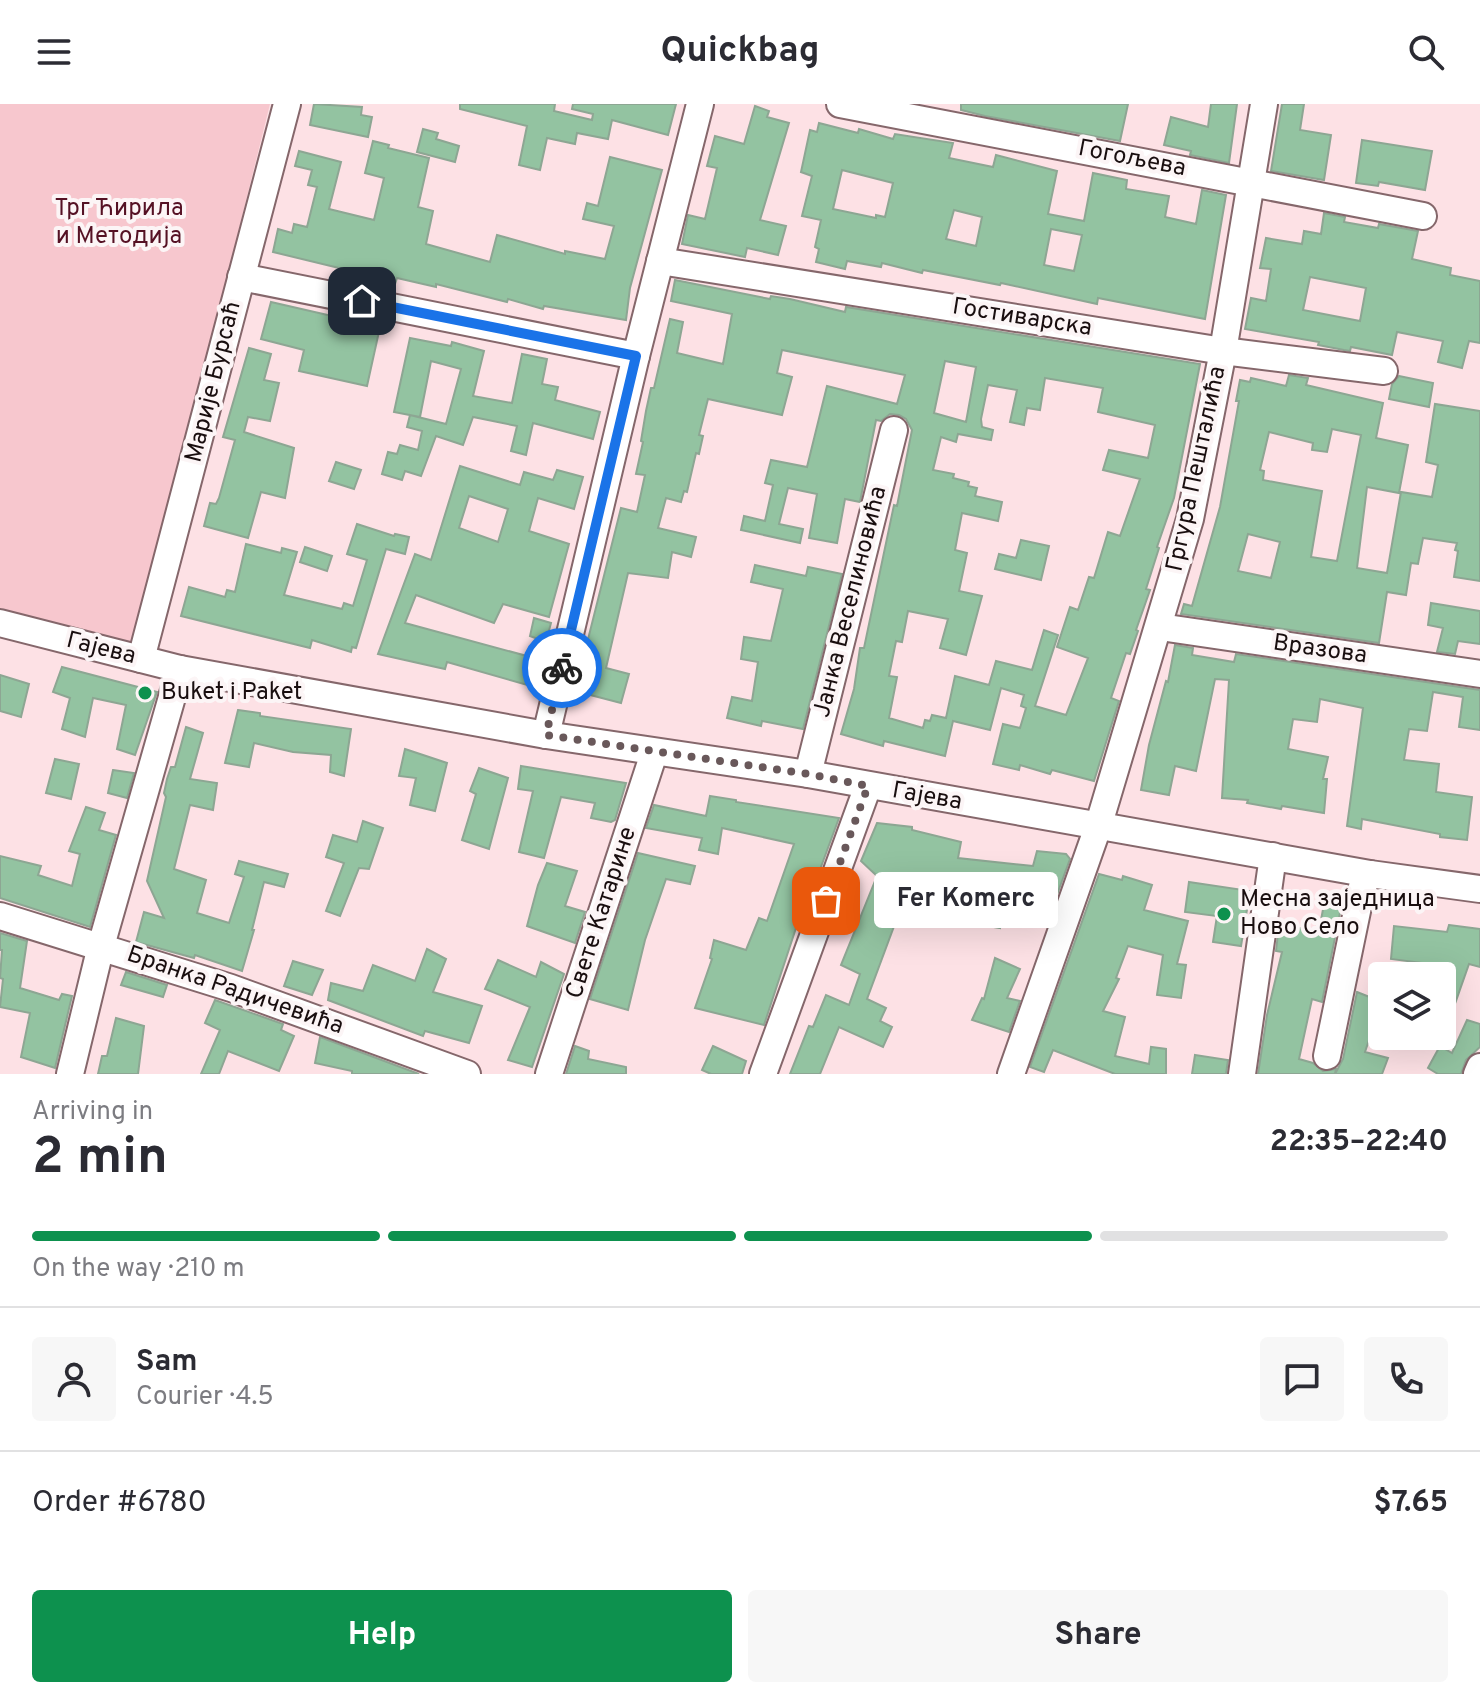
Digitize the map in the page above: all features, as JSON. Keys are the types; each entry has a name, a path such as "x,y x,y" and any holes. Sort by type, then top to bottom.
{"street":[{"name":"Марије Бурсаћ","path":"141,659 287,104"},
{"path":"546,735 636,356 700,104"},
{"name":"Гогољева","path":"840,104 1423,216"},
{"name":"Гргура Пешталића","path":"1011,1074 1098,827 1190,519 1223,351 1264,104"},
{"name":"Гостиварска","path":"660,261 1223,351 1384,371"},
{"path":"241,277 636,356"},
{"name":"Јанка Веселиновића","path":"808,774 894,430"},
{"name":"Гајева","path":"0,623 180,669 546,735 808,774 1370,874 1479,883"},
{"name":"Вразова","path":"1160,627 1480,674"},
{"path":"70,1074 101,946 180,669"},
{"name":"Свете Катарине","path":"549,1074 654,753"},
{"path":"763,1074 868,786"},
{"path":"1242,1074 1273,856"},
{"path":"1327,1056 1362,887 1370,874"},
{"name":"Бранка Радичевића","path":"0,916 231,988 467,1074"},
{"path":"1477,1074 1480,1067"}],"green space":[{"name":"Трг Ћирила и Методија","path":"0,104 270,104 134,652 0,616"}],"building":[{"path":"314,104 362,107 361,115 372,117 368,137 310,125"},
{"path":"460,104 555,104 554,111 592,120 593,114 572,109 573,104 676,104 668,135 612,120 608,139 577,133 575,144 547,138 540,170 519,165 527,126 460,109"},
{"path":"961,104 1128,104 1120,141 985,116 961,110"},
{"path":"1211,104 1237,104 1229,163 1190,155 1191,151 1164,145 1171,117 1208,127"},
{"path":"1282,104 1304,104 1300,130 1331,135 1324,180 1271,171"},
{"path":"755,106 769,111 767,117 789,123 760,220 786,226 778,255 747,248 745,257 682,244 688,215 705,219 717,168 707,166 715,136 744,144"},
{"path":"819,123 858,133 859,129 893,139 895,134 953,143 949,158 993,167 996,155 1057,171 1048,214 1084,221 1093,173 1127,180 1126,189 1169,196 1165,217 1196,224 1202,190 1226,195 1205,319 1098,298 1097,304 1001,283 923,270 922,273 882,263 881,267 847,261 845,269 816,262 819,249 815,247 821,220 802,216 812,176 801,172 810,130 817,132","holes":["842,170 893,183 885,217 833,209","954,210 982,217 976,246 946,239","1051,229 1082,235 1074,271 1044,265"]},
{"path":"423,129 438,133 436,139 459,146 455,162 417,152"},
{"path":"1362,140 1432,151 1425,190 1379,182 1378,186 1356,183"},
{"path":"373,141 429,158 418,207 433,211 426,244 490,262 497,235 565,254 565,251 605,259 614,226 583,219 587,203 598,206 610,157 662,170 630,288 626,320 544,306 543,309 436,284 436,287 397,278 395,284 273,252 278,229 292,233 294,224 307,227 317,187 308,185 312,170 295,166 299,151 341,162 329,209 374,220 384,178 365,173"},
{"path":"1324,213 1345,217 1344,222 1418,231 1412,259 1451,268 1450,275 1480,281 1480,343 1469,341 1462,368 1438,362 1443,341 1397,332 1392,355 1351,347 1350,351 1344,350 1318,345 1319,342 1245,329 1251,298 1266,301 1271,269 1260,268 1266,238 1302,244 1304,231 1321,234","holes":["1310,277 1366,288 1360,321 1303,310"]},
{"path":"675,280 770,299 771,296 790,299 845,312 846,307 1200,364 1174,498 1157,547 1146,589 1150,590 1138,631 1130,654 1126,653 1111,698 1119,701 1094,781 1052,770 1050,774 1020,765 1019,770 993,764 1003,724 1020,728 1026,708 1021,706 1024,695 1001,688 990,730 953,721 945,756 884,741 883,746 841,734 854,689 860,648 864,648 894,505 897,506 912,430 906,419 890,414 881,421 876,420 860,502 845,499 837,543 809,538 817,494 788,488 779,524 803,529 800,543 741,530 744,516 765,521 773,485 765,483 771,460 807,467 827,386 897,404 905,375 782,350 777,373 792,377 782,415 708,399 699,435 703,436 699,454 696,453 687,492 684,491 681,502 666,498 658,528 696,537 691,557 672,552 668,578 628,573 606,668 629,674 621,703 575,691 621,508 637,512 645,475 636,474 646,411 670,319 683,322 677,353 723,364 732,314 671,301","holes":["945,361 976,367 966,422 934,413","1045,378 1103,388 1098,412 1155,425 1148,458 1109,450 1103,470 1140,479 1120,536 1108,532 1094,578 1089,577 1078,610 1070,607 1057,647 1088,658 1066,715 1035,706 1058,635 1044,630 1032,670 996,661 989,685 955,676 946,718 932,715 930,721 925,720 923,728 889,718 897,677 889,676 896,641 902,642 908,611 948,619 940,648 966,655 982,596 959,591 967,553 955,550 962,513 998,521 1002,502 975,496 977,488 968,486 969,482 953,478 954,474 933,470 941,437 956,442 958,434 991,440 993,430 982,427 981,419 988,385 1017,390 1010,422 1024,425 1027,408 1040,410"]},
{"path":"271,302 380,327 367,386 299,371 304,350 261,339"},
{"path":"410,338 451,346 452,342 484,351 473,396 512,403 522,354 547,359 542,384 558,387 555,400 600,412 593,439 533,423 526,455 511,451 517,426 473,417 463,445 436,436 421,476 405,471 402,480 382,474 388,452 397,454 400,445 418,450 422,431 407,427 410,415 394,412","holes":["431,361 461,369 446,424 411,415 420,417"]},
{"path":"249,348 271,354 264,380 279,383 270,421 248,417 244,432 294,448 285,498 261,492 248,538 204,526 210,503 216,504 219,498 235,440 223,437"},
{"path":"1289,375 1308,378 1306,385 1383,403 1376,438 1408,445 1399,493 1367,487 1357,568 1387,573 1401,492 1432,497 1438,465 1426,462 1435,404 1480,411 1480,581 1454,577 1457,543 1423,538 1418,564 1411,563 1406,595 1387,592 1379,643 1181,614 1184,604 1192,606 1220,507 1240,380 1250,382 1251,378 1286,386","holes":["1332,429 1361,435 1337,561 1311,557 1322,491 1263,480 1264,471 1260,470 1269,432 1313,443 1312,450 1327,452","1248,534 1280,542 1271,578 1238,571"]},
{"path":"1399,376 1433,383 1429,407 1389,399 1392,384"},
{"path":"336,462 361,470 354,489 329,481"},
{"path":"460,466 520,485 524,472 553,480 557,470 583,477 574,509 538,498 529,531 569,544 549,617 503,604 494,623 416,595 405,623 538,659 531,686 447,662 445,669 378,654 415,554 431,560","holes":["469,496 508,509 498,542 459,528"]},
{"path":"357,524 394,536 409,537 405,554 386,549 356,648 352,647 351,652 312,640 310,648 181,616 189,587 225,597 227,590 235,592 246,544 281,553 282,548 297,552 284,595 342,609 344,603 353,606 367,560 347,554"},
{"path":"1021,540 1049,546 1041,580 995,569 999,554 1016,558"},
{"path":"305,547 332,556 327,571 300,562"},
{"path":"755,565 806,576 808,567 842,574 803,729 762,721 761,726 727,718 732,697 752,701 758,662 741,659 744,637 771,641 783,589 751,582"},
{"path":"1431,603 1480,611 1480,644 1458,641 1455,654 1437,652 1443,628 1428,625"},
{"path":"534,618 551,623 546,642 530,636"},
{"path":"1175,645 1193,648 1192,655 1234,662 1236,654 1480,690 1480,730 1459,727 1463,697 1433,692 1427,731 1409,729 1404,760 1439,764 1436,792 1472,797 1467,840 1362,819 1361,829 1347,826 1363,708 1320,699 1317,722 1293,719 1288,749 1328,757 1323,779 1327,779 1324,813 1222,798 1229,680 1215,679 1196,771 1175,766 1169,795 1141,790 1149,745 1168,682"},
{"path":"62,667 157,692 135,755 117,749 126,705 93,698 85,737 62,729 70,698 53,692"},
{"path":"0,675 29,684 21,717 0,711"},
{"path":"238,710 351,729 344,776 330,772 331,755 293,752 254,743 249,767 225,763"},
{"path":"186,727 203,733 190,779 217,783 213,810 190,805 174,869 206,880 197,913 229,923 244,877 235,874 239,861 288,874 284,887 264,882 242,971 195,955 194,958 136,942 144,912 164,918 147,881 166,797 167,779 171,767 175,767"},
{"path":"405,749 447,763 435,811 410,805 416,778 399,776"},
{"path":"55,759 79,764 71,799 46,793"},
{"path":"521,766 626,783 615,820 591,818 595,803 561,797 544,858 519,852 533,791 518,789"},
{"path":"479,768 508,778 489,849 462,840 476,794 470,791"},
{"path":"113,770 134,773 127,798 108,793"},
{"path":"710,796 839,818 796,928 764,1025 695,1008 712,959 714,940 746,950 759,918 767,921 794,844 722,828 718,854 699,850 702,838 646,828 654,805 706,816"},
{"path":"86,807 105,813 99,830 116,835 90,927 0,898 0,856 41,866 38,875 72,886 80,854 69,851"},
{"path":"363,821 383,828 369,869 359,868 340,916 326,911 344,863 326,857 333,835 357,842"},
{"path":"877,823 912,827 912,830 961,842 958,858 1033,866 1037,851 1066,854 1070,859 1054,903 1007,888 1000,928 970,923 976,894 912,878 867,999 886,1008 880,1021 892,1027 883,1047 839,1027 820,1074 790,1074 809,1026 813,1027 826,995 849,1005 860,974 841,965 877,876 861,861"},
{"path":"638,853 695,866 690,884 666,879 645,940 628,1010 590,999"},
{"path":"547,863 577,871 565,906 585,912 575,943 527,926"},
{"path":"1099,874 1122,880 1123,876 1152,885 1144,910 1188,921 1177,964 1186,965 1181,998 1157,995 1163,955 1128,946 1116,978 1119,979 1103,1011 1125,1017 1115,1056 1149,1064 1151,1047 1166,1049 1166,1074 1115,1074 1053,1050 1044,1072 1030,1067"},
{"name":"Месна заједница Ново Село","path":"1189,882 1250,891 1241,946 1213,942 1217,916 1185,912"},
{"path":"1324,904 1341,908 1322,1002 1312,999 1299,1059 1313,1063 1323,1071 1336,1069 1335,1074 1258,1074 1267,1015 1282,952 1276,951 1279,925 1319,931"},
{"path":"1449,925 1480,929 1480,967 1469,964 1456,1001 1456,962 1391,959 1394,926 1447,932"},
{"path":"0,933 27,941 20,988 59,1000 62,994 72,996 55,1068 21,1057 30,1013 0,1007 3,979 0,978"},
{"path":"427,949 446,959 433,992 482,1006 469,1043 425,1031 423,1036 328,1000 331,983 363,991 373,965 415,981"},
{"path":"995,958 1020,969 1007,998 1020,1001 1009,1032 972,1020 984,999"},
{"path":"498,960 536,977 541,962 564,974 532,1067 508,1060 530,1007 485,989"},
{"path":"293,961 323,970 312,995 284,986"},
{"path":"126,972 167,985 163,997 121,985"},
{"path":"1357,992 1368,996 1368,1043 1365,1052 1388,1058 1382,1074 1335,1074 1343,1059"},
{"path":"215,1000 283,1024 281,1030 294,1036 279,1071 228,1051 219,1074 201,1074 220,1030 205,1023"},
{"path":"116,1018 144,1026 138,1074 98,1074 102,1056 107,1056"},
{"path":"1467,1020 1480,1024 1480,1047 1466,1060 1461,1074 1438,1074 1428,1068 1438,1050 1452,1053 1456,1050"},
{"path":"320,1037 419,1074 352,1074 352,1071 315,1063"},
{"path":"575,1046 589,1051 588,1059 626,1067 626,1074 566,1074"},
{"path":"713,1046 746,1061 742,1074 711,1074 702,1070"},
{"path":"1195,1055 1228,1060 1226,1074 1192,1074"}],"way so far":[{"path":"562,668 546,735 808,774 868,786 826,901"}],"place":[{"name":"Buket i Paket","path":"145,693"},
{"name":"Fer Komerc","path":"826,901"},
{"name":"Месна заједница Ново Село","path":"1224,914"}],"route":[{"path":"362,301 636,356 562,668"}]}
